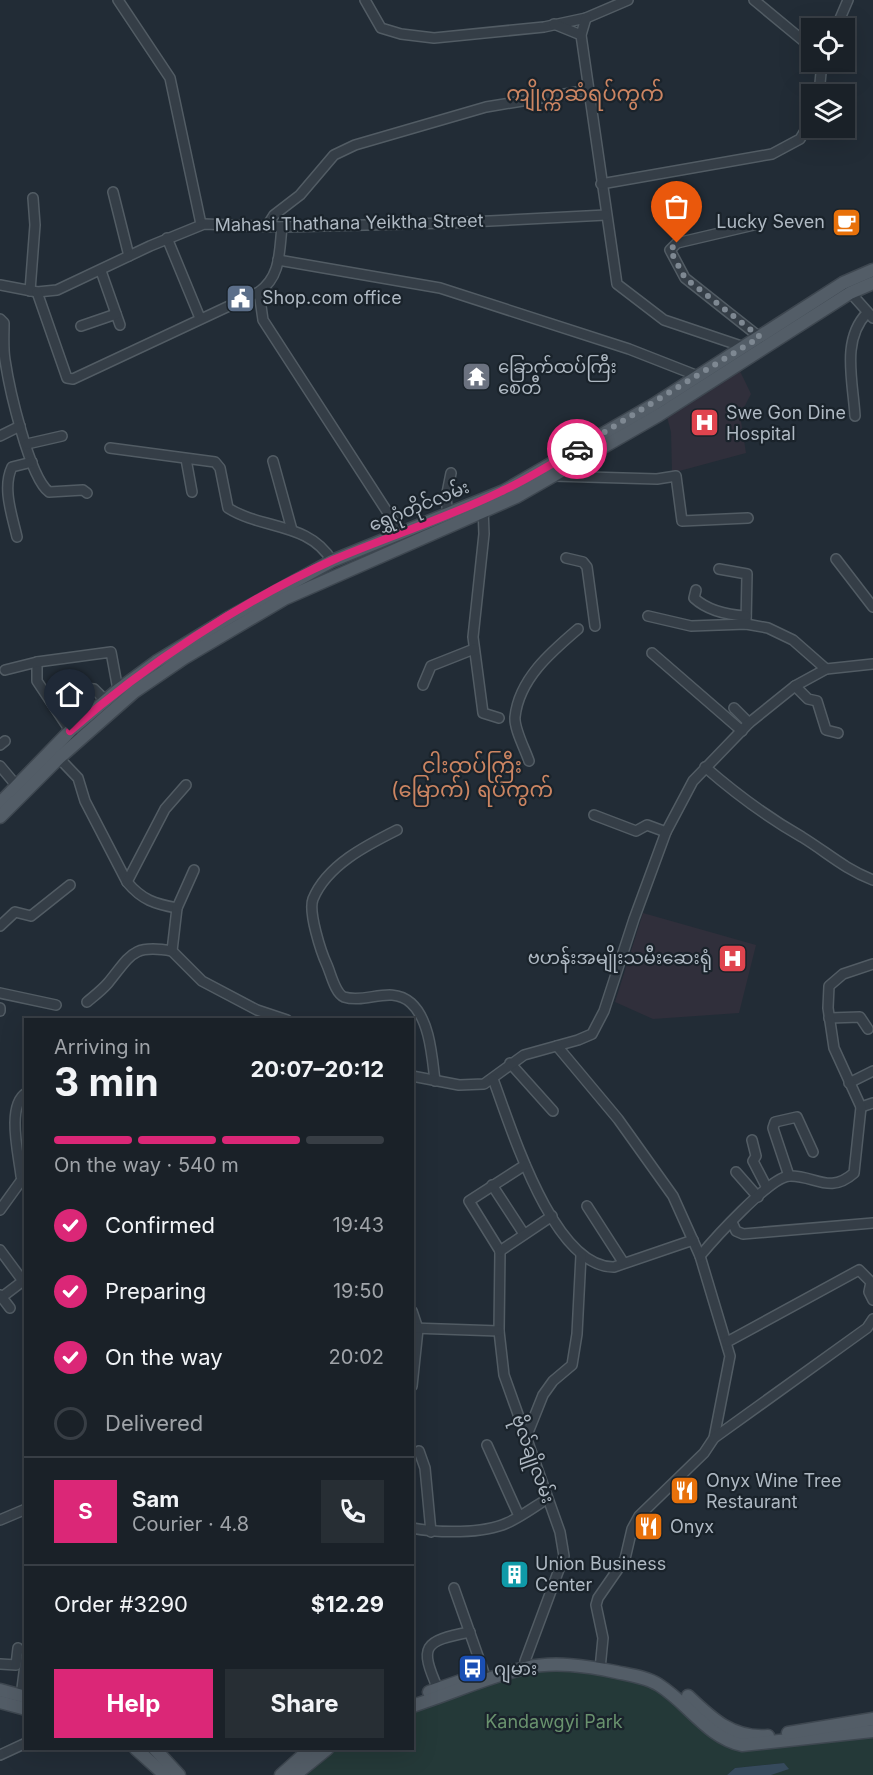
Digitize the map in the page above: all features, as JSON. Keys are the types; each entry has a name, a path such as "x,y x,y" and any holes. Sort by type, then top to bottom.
{"main road":[{"name":"ရွှေဂုံတိုင်လမ်း","path":"0,802 16,785 74,736 184,658 284,599 381,555 483,514 551,476 659,415 748,352 873,270"},
{"name":"ရွှေဂုံတိုင်လမ်း","path":"847,288 873,283"},
{"name":"ရွှေဂုံတိုင်လမ်း","path":"0,817 59,758 74,736 105,700 156,662 221,622 332,561 482,501 565,456 698,376 748,352"},
{"path":"417,1701 438,1689 526,1664 564,1658 654,1673 681,1690 721,1726 741,1735 759,1737 786,1734 873,1719"},
{"path":"601,1665 655,1682 683,1702 713,1732 727,1742 742,1745 873,1731"},
{"path":"417,1701 493,1673"},
{"path":"0,1690 23,1697"},
{"path":"0,1702 24,1708"},
{"path":"137,1750 165,1775"},
{"path":"156,1750 179,1775"},
{"path":"281,1775 309,1750"},
{"path":"295,1775 326,1750"}],"street":[{"path":"118,0 170,78 201,224"},
{"path":"365,0 381,28 401,34 434,38 586,18 628,0"},
{"path":"754,0 801,39"},
{"path":"840,18 848,0"},
{"path":"586,18 580,35 617,284 621,290 664,320 748,352"},
{"path":"554,24 580,35"},
{"path":"267,226 274,215 300,195 334,155 355,145 486,107 589,90"},
{"path":"601,184 772,154 801,137"},
{"path":"113,192 129,256"},
{"path":"33,198 35,225 33,292 67,378 73,379 259,292 271,283 279,260 282,227"},
{"name":"Mahasi Thathana Yeiktha Street","path":"0,285 33,292 57,290 201,224 282,227 449,224 606,215"},
{"path":"758,224 677,243 672,247 674,260 685,278 764,342"},
{"path":"167,238 200,318"},
{"path":"279,260 440,288 629,350 698,376"},
{"path":"101,271 120,325"},
{"path":"847,288 870,316 856,325 852,334 850,352 855,416"},
{"path":"259,292 263,320 400,533"},
{"path":"81,326 116,314"},
{"path":"0,319 4,323 4,359 20,426 38,480 49,492 82,490 87,493"},
{"path":"0,436 20,426"},
{"path":"27,444 62,436"},
{"path":"110,447 219,464 228,508 310,536 324,547 332,561"},
{"path":"186,459 192,492"},
{"path":"273,461 292,530"},
{"path":"17,537 9,498 9,475 12,467 32,462"},
{"path":"448,515 446,498 451,473"},
{"path":"551,476 657,479 676,476 682,521 748,518"},
{"path":"482,501 474,649 483,713 499,718"},
{"path":"566,558 583,562 587,567 596,626"},
{"path":"836,559 873,607"},
{"path":"719,569 747,574 746,620"},
{"path":"696,590 694,598 701,605 768,627 793,640 826,669"},
{"path":"648,616 691,626 746,620"},
{"path":"529,761 514,718 524,686 548,655 578,629"},
{"path":"423,685 431,666 474,649"},
{"path":"5,670 37,662 111,652 117,690"},
{"path":"652,652 742,731"},
{"path":"37,662 37,681 74,736"},
{"path":"414,1076 475,1085 493,1079 510,1063 538,1049 586,1037 598,1026 666,832 693,781 749,723 795,686 826,669 873,664"},
{"path":"795,686 808,699 817,701 826,730 838,733"},
{"path":"50,700 67,691 86,688 94,689 105,700"},
{"path":"734,708 749,723"},
{"path":"59,758 78,778 85,801 127,882 136,893 151,903 177,908"},
{"path":"0,766 16,785"},
{"path":"705,767 784,829 803,838 845,868 873,880"},
{"path":"127,882 165,809 186,785"},
{"path":"594,815 636,831 647,825 666,832"},
{"path":"397,830 354,852 327,880 313,899 312,911 324,958 339,993 347,997 393,994 411,1002 425,1028 435,1081"},
{"path":"172,951 177,908 194,870"},
{"path":"0,926 15,912 30,916 70,885"},
{"path":"87,1002 107,984 123,961 135,951 152,947 172,951 202,981 257,1010 281,1018"},
{"path":"700,1256 732,1222 779,1179 789,1176 835,1184 843,1182 854,1173 861,1107 834,1048 830,1018 830,986 843,974 873,964"},
{"path":"0,993 56,1005"},
{"path":"830,1018 860,1017 868,1029"},
{"path":"557,1046 651,1162 674,1196 700,1256 727,1342 730,1367 714,1438"},
{"path":"510,1063 553,1112"},
{"path":"849,1083 873,1071"},
{"path":"493,1079 525,1165 552,1216 581,1256 605,1267 614,1267 623,1262 693,1240"},
{"path":"0,1210 23,1175 15,1114 18,1100 24,1095"},
{"path":"861,1107 873,1103"},
{"path":"789,1176 773,1128 774,1123 797,1117 813,1152"},
{"path":"752,1140 756,1154 753,1161 767,1188"},
{"path":"525,1165 469,1201 500,1251 552,1216"},
{"path":"736,1172 758,1197"},
{"path":"492,1185 524,1234"},
{"path":"587,1206 623,1262"},
{"path":"732,1222 736,1231 743,1234 873,1223"},
{"path":"0,1250 23,1281 1,1296 10,1308"},
{"name":"ဗိုလ်ချိုလမ်း","path":"500,1251 499,1331 504,1375 525,1440 560,1532 564,1556 526,1664"},
{"path":"525,1440 543,1395 554,1381 572,1365 577,1334 581,1256"},
{"path":"727,1342 859,1270 871,1282 869,1292 873,1300"},
{"path":"601,1665 602,1626 596,1605 625,1559 632,1528 639,1516 704,1453 714,1438 867,1328 873,1319"},
{"path":"414,1348 415,1329 499,1331"},
{"path":"487,1445 519,1516"},
{"path":"419,1451 424,1468 431,1532"},
{"path":"414,1528 431,1532 468,1530 505,1524 547,1499"},
{"path":"0,1520 24,1510"},
{"path":"454,1588 470,1632 493,1673"},
{"path":"438,1689 425,1661 428,1649 441,1639 470,1632"},
{"path":"0,1664 16,1665 18,1648"},
{"path":"0,1755 24,1744"}],"shaded area":[{"name":"Swe Gon Dine Hospital","path":"739,369 751,394 740,415 746,453 672,473 671,432 666,413"},
{"path":"643,913 756,945 739,1013 653,1019 615,1002"}],"green space":[{"name":"Kandawgyi Park","path":"576,1668 651,1684 680,1703 705,1733 736,1750 873,1735 873,1775 771,1775 784,1763 735,1768 727,1775 307,1775 336,1750 414,1750 414,1711 529,1670"}],"water":[{"path":"784,1763 789,1769 771,1775 727,1775 735,1768"}],"way so far":[{"path":"577,449 653,405 760,337 685,278 670,250 677,243"}],"place":[{"name":"Lucky Seven","path":"846,222"},
{"name":"Shop.com office","path":"241,298"},
{"name":"ခြောက်ထပ်ကြီး စေတီ","path":"477,377"},
{"name":"Swe Gon Dine Hospital","path":"705,423"},
{"name":"ဗဟန်းအမျိုးသမီးဆေးရုံ","path":"733,958"},
{"name":"Onyx Wine Tree Restaurant","path":"685,1491"},
{"name":"Onyx","path":"649,1527"},
{"name":"Union Business Center","path":"514,1574"},
{"name":"ဂျမား","path":"473,1669"}],"district":[{"name":"ကျိုက္ကဆံရပ်ကွက်","path":"585,94"},
{"name":"ငါးထပ်ကြီး (မြောက်) ရပ်ကွက်","path":"472,778"}],"route":[{"path":"70,731 117,690 156,662 297,578 332,561 504,491 577,449"}]}
